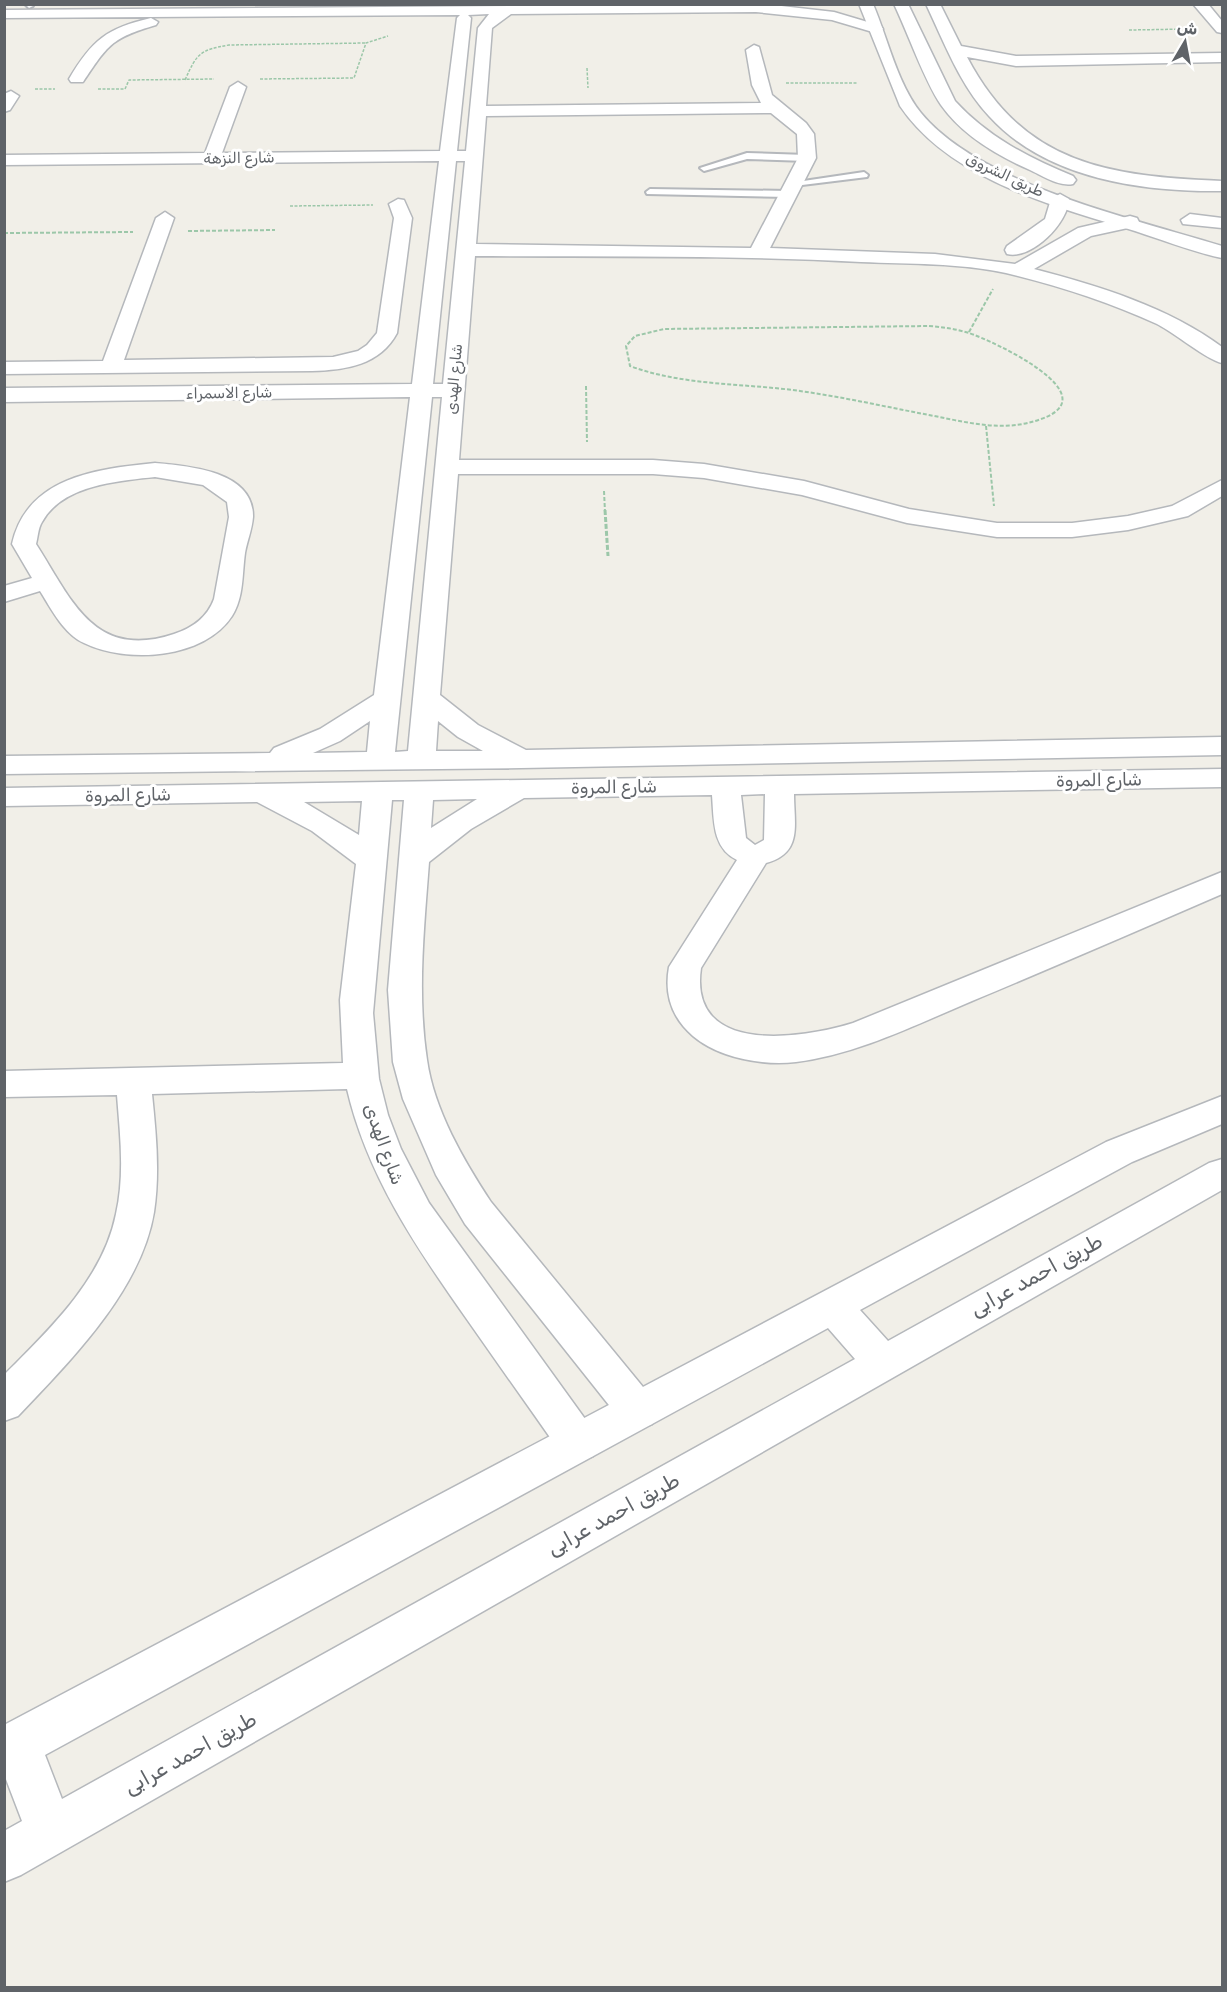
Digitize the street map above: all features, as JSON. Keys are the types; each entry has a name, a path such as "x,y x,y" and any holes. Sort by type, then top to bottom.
{"street":[{"path":"4,14 164,4"},
{"name":"طريق الشروق","path":"866,4 910,108 930,132 982,167 1060,199 1222,252"},
{"name":"طريق الشروق","path":"901,4 948,103 978,134 1005,152 1086,187"},
{"path":"933,4 956,50 986,101 1004,122 1055,155 1102,173 1130,180 1161,184 1222,186"},
{"path":"1200,4 1222,29"},
{"path":"4,6 29,5 90,9 136,19 206,12 413,11 441,19 463,20 508,10 756,6 826,15 876,29"},
{"name":"شارع الهدى","path":"508,10 492,19 484,28 413,860 404,990 405,1025 413,1071 435,1137 454,1176 478,1213 638,1411"},
{"path":"77,79 98,44 136,19"},
{"name":"شارع الهدى","path":"463,20 448,152 430,181 421,390 385,700 357,1001 357,1038 361,1076 378,1136 404,1196 428,1236 578,1443"},
{"path":"754,50 766,99 796,122 807,137 807,158 758,253"},
{"path":"956,50 1016,62"},
{"path":"972,77 991,68 1016,62 1222,57"},
{"path":"891,65 929,64"},
{"path":"212,158 238,87"},
{"path":"477,111 778,108"},
{"path":"382,161 416,148 448,152"},
{"name":"شارع النزهة","path":"4,169 382,161 448,152 473,160"},
{"name":"شارع النزهة","path":"4,160 212,158 382,161"},
{"path":"382,161 430,181"},
{"path":"1005,268 1052,223 1061,208 1060,199"},
{"path":"4,368 312,365 348,361 364,356 384,341 387,333 403,218 399,206"},
{"path":"1171,214 1222,230"},
{"path":"1190,220 1222,223"},
{"path":"1005,268 1085,232 1130,222"},
{"path":"111,367 163,225"},
{"path":"465,250 877,256 1005,268 1075,286 1164,320 1201,341 1222,357"},
{"name":"شارع الاسمراء","path":"4,395 453,390"},
{"path":"446,467 653,467 754,478 804,488 907,516 997,530 1072,530 1128,523 1180,511 1222,487"},
{"path":"126,472 173,472 206,478 225,488 238,500 243,514 220,616 203,630 178,641 148,647 119,646 95,640 79,628 48,581 24,544 25,529 33,513 50,499 71,487 126,472"},
{"path":"4,594 48,581"},
{"path":"427,698 468,731 521,759"},
{"path":"259,762 330,735 385,700"},
{"name":"شارع المروة","path":"4,797 257,793 379,776 420,775 521,759 1222,746"},
{"name":"شارع المروة","path":"4,765 259,762 379,776"},
{"name":"شارع المروة","path":"420,775 523,789 1222,778"},
{"path":"725,785 731,838 735,846 744,852 756,855 767,854 779,843 780,785"},
{"path":"413,860 436,838 462,819 523,789"},
{"path":"257,793 321,821 348,840 371,861"},
{"path":"756,855 685,967 682,988 689,1010 708,1030 734,1043 765,1050 797,1048 872,1028 1222,882"},
{"path":"4,1084 361,1076"},
{"path":"4,1403 70,1335 98,1296 119,1258 133,1221 139,1184 134,1082"},
{"path":"50,1832 11,1747 1119,1152 1222,1109"},
{"name":"طريق احمد عرابى","path":"4,1857 1222,1173"},
{"path":"833,1306 882,1363"}],"lane":[{"path":"704,168 752,156 807,158"},
{"path":"650,192 793,185 861,173"}],"path":[{"path":"1129,30 1222,29"},
{"path":"184,80 196,56 220,46 366,43"},
{"path":"761,83 858,83"},
{"path":"290,206 399,206"},
{"path":"4,233 163,225 275,230"},
{"path":"969,332 1005,268"},
{"path":"928,326 969,332 989,339 1045,373 1057,384 1062,397 1061,404 1051,418 1014,425 986,426 774,387 659,377 630,366 626,346 635,336 664,329 928,326"},
{"path":"586,386 595,467 609,556"},
{"path":"986,426 997,530"}]}
